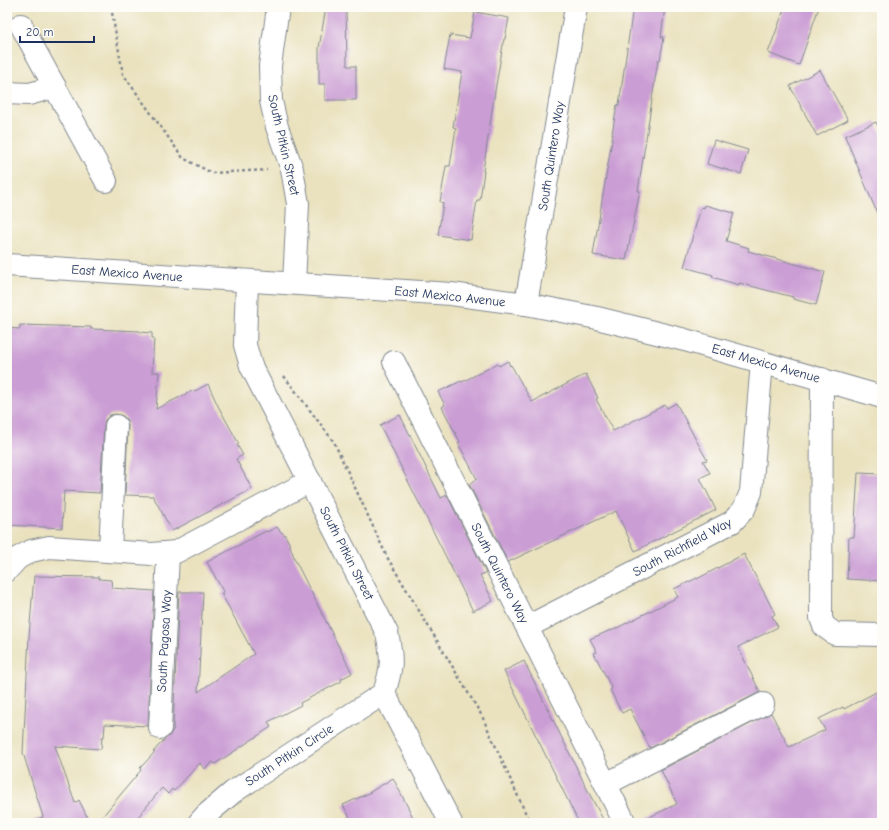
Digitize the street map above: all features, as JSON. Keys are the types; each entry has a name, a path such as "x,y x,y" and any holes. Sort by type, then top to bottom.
{"street":[{"name":"South Pitkin Street","path":"278,7 270,66 271,101 277,127 292,168 298,204 294,283"},
{"name":"South Quintero Way","path":"526,304 576,7"},
{"path":"21,25 106,181"},
{"path":"7,94 29,94 55,87"},
{"name":"East Mexico Avenue","path":"7,265 451,294 526,304 598,318 685,340 882,397"},
{"name":"South Pitkin Street","path":"247,281 246,345 251,366 387,633 391,654 390,672 384,693"},
{"name":"South Quintero Way","path":"394,362 626,823"},
{"name":"South Richfield Way","path":"527,627 732,522 744,509 751,492 762,362"},
{"path":"822,380 822,618 824,626 835,634 882,635"},
{"path":"110,551 116,426"},
{"path":"7,570 24,554 48,547 152,554 168,554 176,552 310,481"},
{"name":"South Pagosa Way","path":"160,728 168,554"},
{"path":"384,693 451,823"},
{"name":"South Pitkin Circle","path":"199,823 233,792 384,693"},
{"path":"606,784 763,704"}],"path":[{"path":"111,7 123,74 183,158 212,173 292,168"},
{"path":"284,375 334,442 387,557 482,716 530,823"}],"building":[{"path":"326,7 346,7 347,66 356,66 356,100 325,100 325,84 319,84 319,48"},
{"path":"633,7 665,7 661,37 664,37 660,60 658,60 638,191 640,191 626,260 593,255 617,105 619,105"},
{"path":"785,7 819,7 799,65 768,53"},
{"path":"475,12 509,18 495,91 480,200 477,200 471,240 438,235 443,203 440,202 446,166 450,166 456,128 453,127 462,72 444,69 450,35 470,38"},
{"path":"820,70 848,120 817,136 790,86"},
{"path":"876,122 882,135 882,225 845,136"},
{"path":"714,140 748,150 741,174 707,164"},
{"path":"705,205 734,213 726,241 749,248 748,251 825,272 816,305 793,299 793,297 739,283 739,285 712,277 713,275 684,267 701,207 704,208"},
{"path":"20,325 91,327 91,329 140,331 152,333 152,338 154,338 152,372 159,372 156,409 208,384 218,406 239,444 237,445 243,455 236,459 252,489 172,531 153,496 125,495 128,426 127,420 123,416 116,414 110,415 105,420 100,493 64,491 62,528 7,525 7,328 20,329"},
{"path":"508,361 532,402 586,374 598,398 596,399 613,431 665,405 667,408 676,403 707,460 703,461 710,473 700,478 716,510 635,551 616,511 508,562 469,484 477,479 458,443 460,442 442,407 445,405 438,392 461,381 462,382 497,364 499,366"},
{"path":"400,415 441,498 447,495 486,573 480,575 493,601 473,611 380,425"},
{"path":"858,473 882,474 882,581 847,579 849,537 854,537"},
{"path":"277,527 285,535 295,560 352,673 341,679 342,681 300,703 301,705 268,722 271,727 215,764 213,762 204,769 200,763 174,791 172,789 168,794 162,788 133,823 97,823 141,770 140,768 155,752 153,752 170,735 174,728 179,592 203,592 198,692 254,654 221,593 224,593 207,562 266,531 267,532"},
{"path":"744,554 775,614 772,616 778,627 738,647 760,692 650,748 630,709 622,713 594,653 597,652 590,639 611,631 678,597 674,589 697,579"},
{"path":"34,576 99,577 99,579 111,580 112,588 154,591 148,726 105,724 101,749 55,746 75,803 79,800 90,823 28,823 43,817 23,753 29,636"},
{"path":"524,661 605,823 579,823 504,671"},
{"path":"882,689 882,823 637,823 677,804 661,770 771,713 789,747 825,730 819,719 843,707 844,709"},
{"path":"393,778 416,823 353,823 343,805 367,794"}]}
